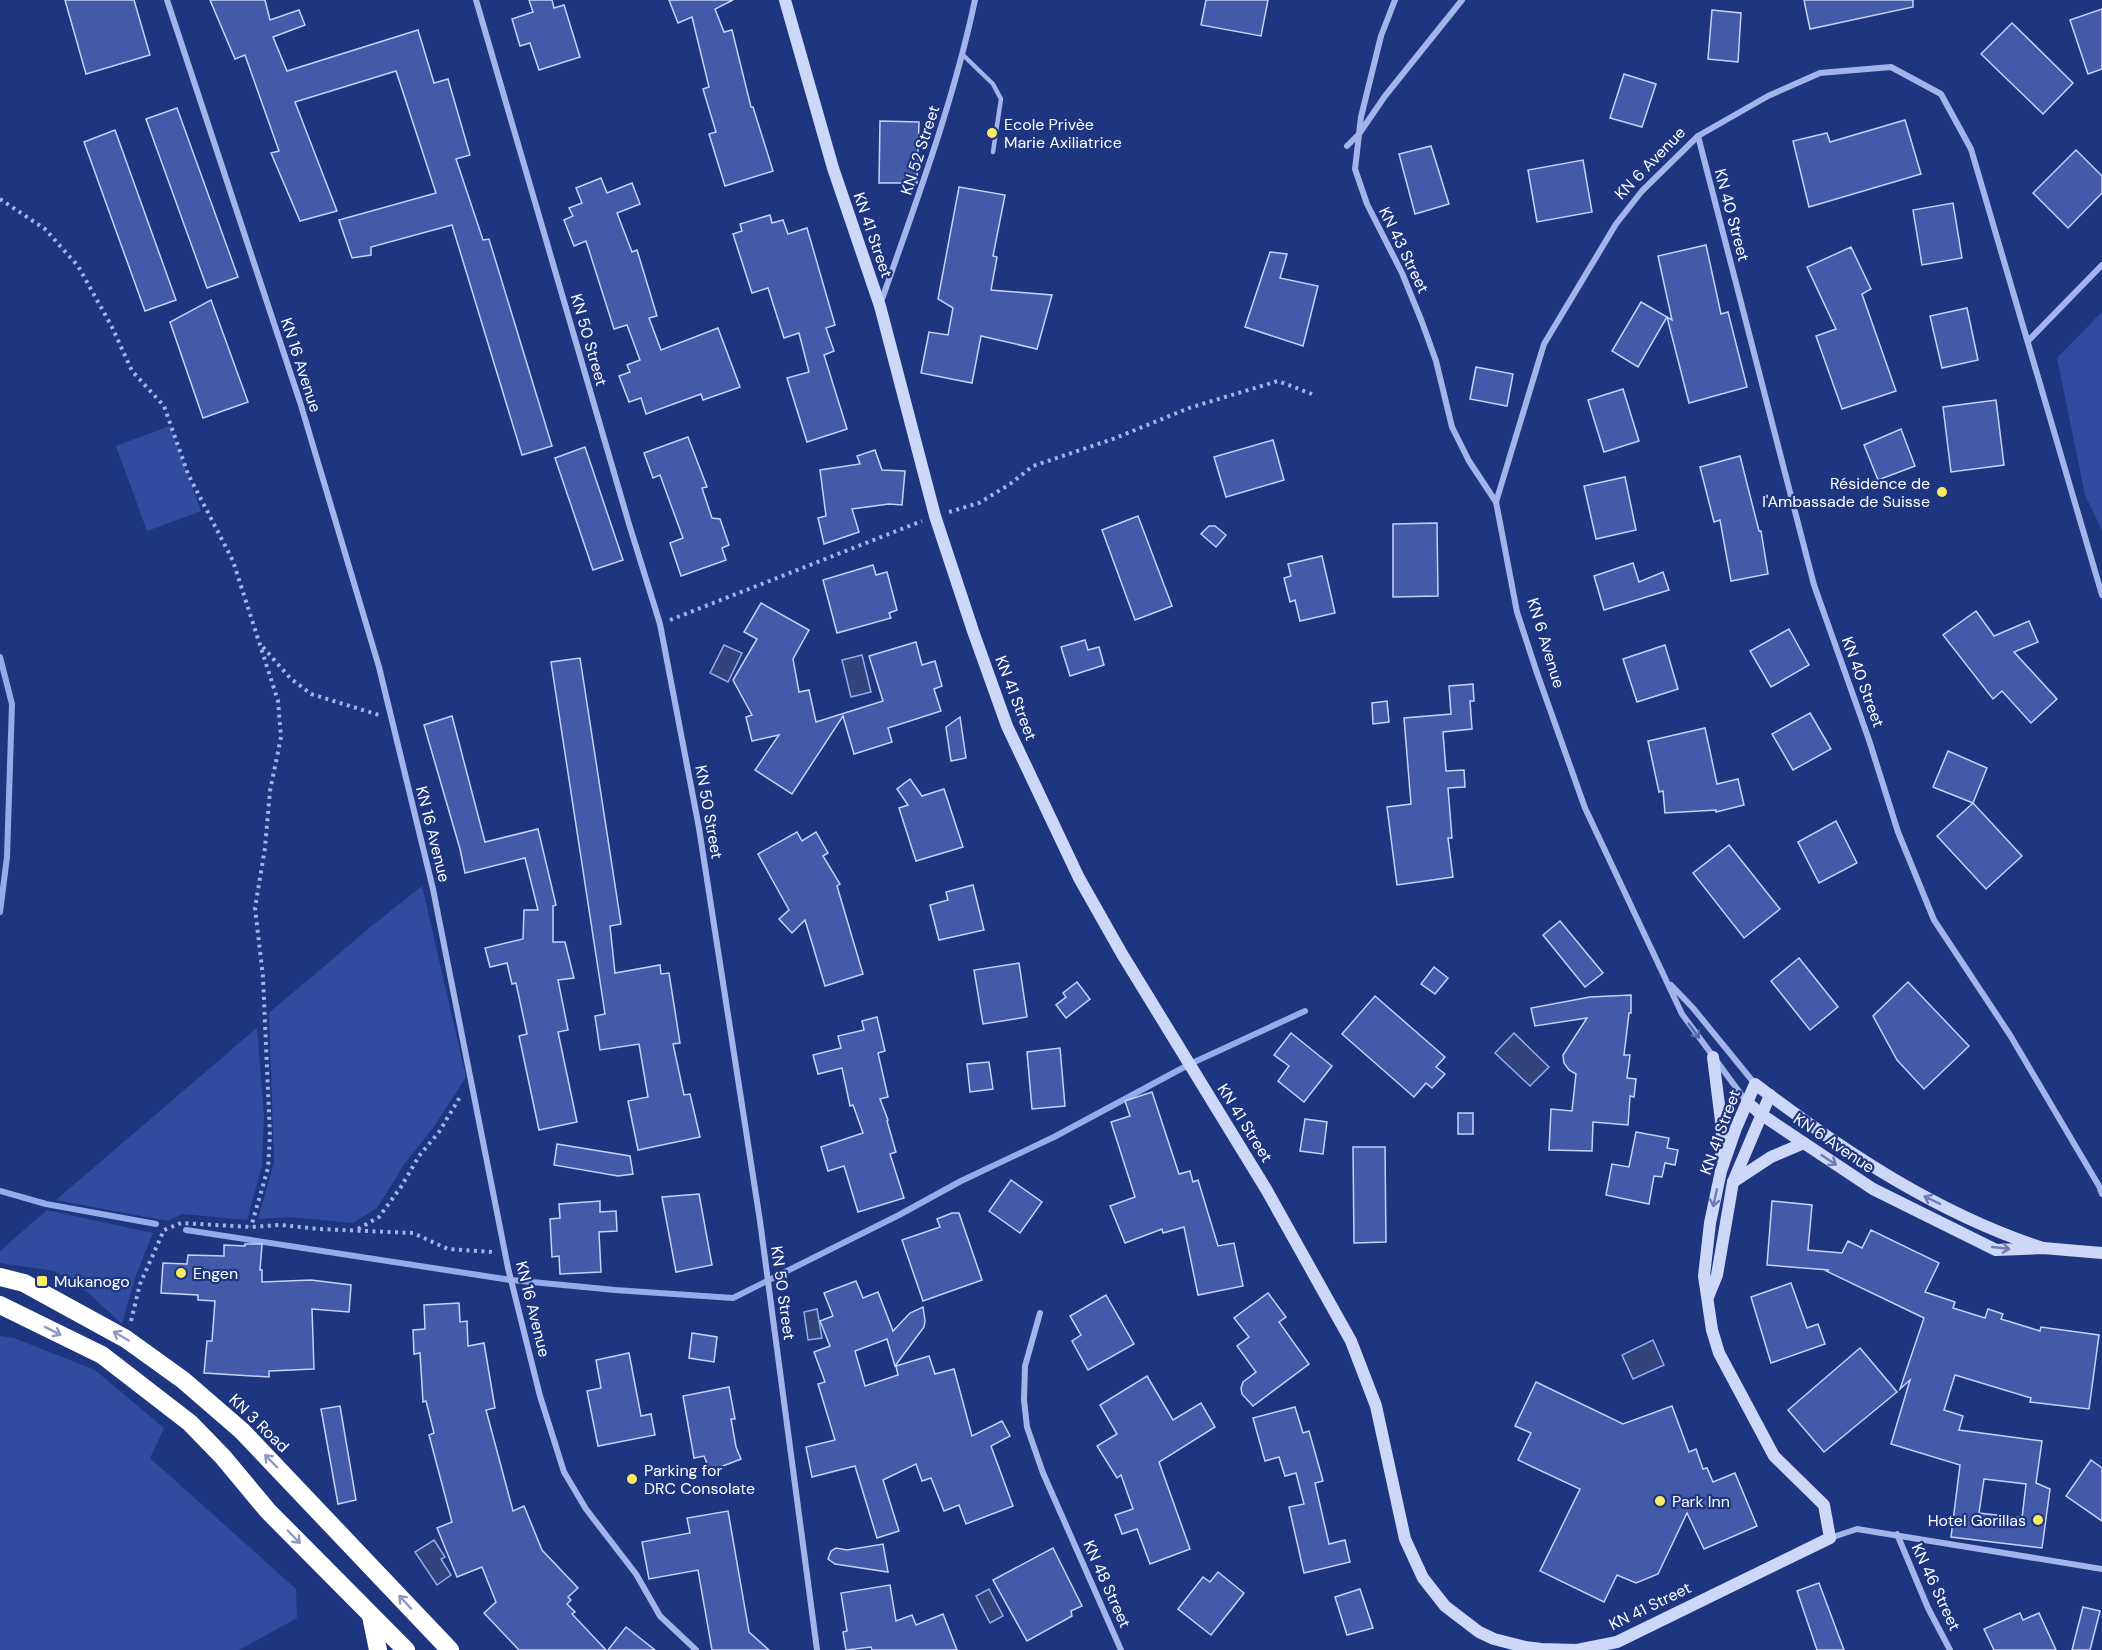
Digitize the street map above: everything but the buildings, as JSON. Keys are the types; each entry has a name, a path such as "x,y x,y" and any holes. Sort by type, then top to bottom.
{"highway":[{"name":"KN 3 Road","path":"0,1277 24,1283 126,1339 183,1380 242,1431 450,1650"},
{"path":"0,1305 102,1355 190,1423 223,1457 268,1511 406,1650"},
{"path":"371,1616 378,1650"}],"main road":[{"name":"KN 41 Street","path":"785,0 833,168 880,306 935,516 1007,726 1079,878 1122,954 1266,1189 1351,1341 1376,1406 1405,1539 1423,1578 1445,1606 1479,1632 1510,1644 1541,1649 1587,1648 1617,1642 1830,1538 1824,1505 1774,1456 1725,1363 1712,1330 1704,1276 1710,1223 1721,1171 1755,1084"},
{"path":"1713,1057 1722,1129 1721,1171"},
{"name":"KN 6 Avenue","path":"1755,1084 1883,1173 1914,1191 2004,1235 2043,1248"},
{"name":"KN 41 Street","path":"1707,1298 1717,1275 1733,1182 1770,1095"},
{"name":"KN 6 Avenue","path":"1747,1102 1762,1115 1874,1190 1996,1250 2043,1248 2102,1253"},
{"path":"1733,1182 1771,1157 1804,1143"}],"street":[{"name":"KN 16 Avenue","path":"167,0 300,402 376,656 433,889 506,1256 540,1396 564,1472 586,1509 636,1574 660,1616 696,1650"},
{"name":"KN 50 Street","path":"476,0 625,513 660,624 699,828 762,1231 817,1650"},
{"name":"KN 52 Street","path":"880,306 937,144 963,55 975,0"},
{"name":"KN 43 Street","path":"1395,0 1382,36 1361,117 1355,169 1367,204 1402,273 1422,322 1436,361 1452,427 1469,461 1496,502"},
{"path":"1347,146 1359,134 1462,0"},
{"name":"KN 6 Avenue","path":"1747,1102 1682,1014 1623,893 1585,808 1517,612 1496,502 1544,344 1616,225 1642,191 1698,136 1767,96 1820,73 1891,66 1941,94 1971,149 2102,595"},
{"name":"KN 40 Street","path":"1698,136 1814,585 1869,740 1898,832 1934,920 2010,1035 2102,1194"},
{"path":"2028,341 2102,265"},
{"name":"KN 6 Avenue","path":"1666,980 1693,1008 1755,1084"},
{"name":"KN 48 Street","path":"1040,1313 1025,1366 1024,1400 1027,1427 1043,1473 1121,1650"},
{"path":"1830,1538 1857,1529 2102,1569"},
{"name":"KN 46 Street","path":"1897,1534 1928,1608 1950,1650"}],"lane":[{"path":"963,55 993,84 1001,99 993,152"}],"path":[{"path":"0,199 45,230 78,266 112,327 132,371 164,406 188,474 233,561 278,701 281,737 270,791 265,848 255,908 263,977 270,1136 268,1168 250,1227"},
{"path":"660,624 935,516 979,503 1010,484 1033,466 1113,439 1189,408 1278,381 1312,394"},
{"path":"260,644 290,678 311,694 391,719"},
{"path":"357,1229 379,1217 471,1082"},
{"path":"126,1339 140,1284 164,1230 181,1223 250,1227 280,1225 413,1233 448,1249 490,1252 506,1256"}],"shaded area":[{"path":"2102,312 2102,530 2085,495 2057,358"},
{"path":"170,426 201,511 147,531 116,446"},
{"path":"724,645 742,653 728,682 710,673"},
{"path":"862,655 871,692 851,697 842,660"},
{"path":"422,886 466,1077 433,1128 405,1163 377,1208 353,1223 289,1217 258,1219 274,1162 269,1013"},
{"path":"257,1028 264,1115 262,1166 247,1220 182,1214 168,1221 56,1200"},
{"path":"1514,1033 1549,1067 1530,1086 1495,1053"},
{"path":"47,1210 153,1233 135,1278 122,1324 84,1289 54,1271 0,1263 0,1251"},
{"path":"817,1309 822,1338 808,1340 804,1312"},
{"path":"0,1336 14,1338 95,1370 164,1428 150,1458 296,1589 297,1618 239,1650 0,1650"},
{"path":"1653,1340 1664,1365 1633,1379 1622,1355"},
{"path":"434,1540 445,1557 441,1559 451,1575 437,1585 415,1552"},
{"path":"989,1589 1003,1616 990,1623 976,1596"}],"waterway":[{"path":"0,657 12,704 7,857 0,912"},
{"path":"186,1230 511,1280 733,1298 899,1215 961,1181 1054,1137 1190,1064 1305,1011"},
{"path":"0,1191 46,1204 156,1224"}],"place":[{"name":"Ecole Privèe Marie Axiliatrice","path":"992,133"},
{"name":"Résidence de l'Ambassade de Suisse","path":"1942,492"},
{"name":"Engen","path":"181,1273"},
{"name":"Mukanogo","path":"42,1281"},
{"name":"Parking for DRC Consolate","path":"632,1479"},
{"name":"Park Inn","path":"1660,1501"},
{"name":"Hotel Gorillas","path":"2038,1520"}]}
